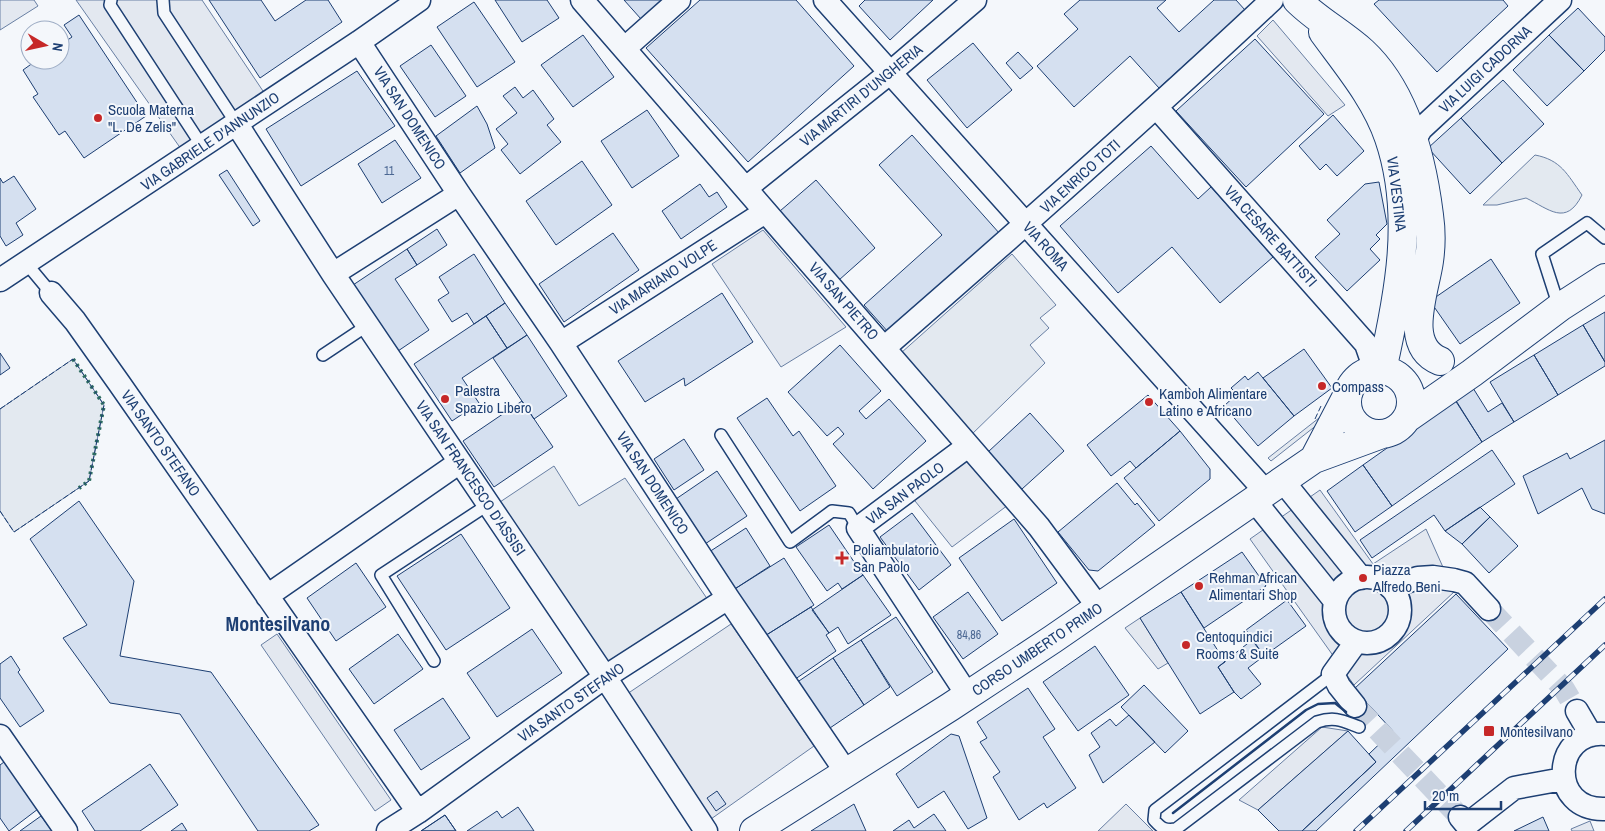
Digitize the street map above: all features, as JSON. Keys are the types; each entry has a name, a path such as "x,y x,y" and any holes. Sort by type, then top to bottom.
{"main road":[{"name":"VIA VESTINA","path":"1302,5 1363,52 1379,71 1400,105 1414,141 1423,174 1429,218 1429,259 1418,331 1425,351 1440,361"},
{"name":"VIA VESTINA","path":"1302,5 1362,86 1377,111 1389,138 1397,168 1403,234 1389,374"},
{"path":"1496,354 1440,361 1389,374 1360,376 1348,394 1348,409 1354,423 1367,432 1382,434 1396,430 1406,419 1496,354 1560,307 1605,278"},
{"name":"VIA VESTINA","path":"1389,374 1407,320 1422,302"},
{"path":"1389,374 1409,392 1411,401 1406,419"},
{"name":"CORSO UMBERTO PRIMO","path":"1314,458 1348,394"},
{"name":"CORSO UMBERTO PRIMO","path":"754,831 968,696 1099,608 1314,458 1382,434"}],"street":[{"name":"VIA GABRIELE D'ANNUNZIO","path":"0,280 359,42 419,0"},
{"name":"VIA SAN PIETRO","path":"582,0 1039,527 1099,608"},
{"path":"625,48 679,0"},
{"name":"VIA ROMA","path":"825,0 1267,491"},
{"name":"VIA MARTIRI D'UNGHERIA","path":"746,188 891,72 975,0"},
{"name":"VIA ENRICO TOTI","path":"884,348 1157,108 1272,0"},
{"name":"VIA LUIGI CADORNA","path":"1414,141 1421,129 1560,0"},
{"name":"VIA SAN DOMENICO","path":"359,42 459,194 561,343 728,598 846,772"},
{"name":"VIA CESARE BATTISTI","path":"1157,108 1366,344 1389,374"},
{"name":"VIA SAN FRANCESCO D'ASSISI","path":"236,123 332,274 489,504 706,831"},
{"path":"332,274 459,194"},
{"name":"VIA MARIANO VOLPE","path":"561,343 765,212"},
{"name":"VIA SANTO STEFANO","path":"51,293 75,321 119,383 418,812"},
{"name":"VIA SAN PAOLO","path":"968,446 858,528 968,696"},
{"path":"267,596 460,462"},
{"path":"1267,491 1361,578"},
{"path":"1267,491 1335,601"},
{"path":"1390,587 1418,578 1433,577 1454,580 1465,583 1489,609"},
{"path":"1361,578 1379,579 1390,587 1396,596 1400,615 1391,633 1374,643 1356,642 1347,637 1338,626 1334,611 1338,593 1344,586 1361,578"},
{"name":"VIA SANTO STEFANO","path":"388,831 418,812 605,677 728,598"},
{"path":"1356,642 1333,674 1357,717"},
{"path":"1577,711 1598,735 1580,740 1572,747 1566,757 1563,768 1564,779 1568,791 1576,801 1594,809 1605,809"},
{"path":"0,736 66,831"},
{"path":"1460,816 1466,823 1469,823 1514,788 1564,779"}],"lane":[{"path":"111,0 110,6 202,146"},
{"path":"163,0 164,13 236,123"},
{"path":"1560,307 1542,254 1587,223 1605,238"},
{"path":"26,263 51,293"},
{"path":"323,355 368,326"},
{"path":"720,435 790,542 832,511 849,513 858,528"},
{"path":"434,661 382,575 489,504"},
{"path":"1333,674 1155,810 1154,820 1162,829 1171,831 1176,829 1317,722 1329,718 1357,717"}],"shaded area":[{"path":"0,0 34,0 38,6 0,30"},
{"path":"76,0 202,0 269,100 186,156"},
{"path":"1273,20 1345,105 1328,116 1257,36"},
{"path":"1535,155 1551,160 1563,169 1582,195 1570,211 1557,213 1526,198 1497,205 1483,205"},
{"path":"763,230 846,327 781,367 712,264"},
{"path":"1012,254 1056,305 1040,318 1049,328 1030,345 1045,363 969,437 901,353"},
{"path":"73,359 104,405 89,481 14,532 0,511 0,409"},
{"path":"1319,418 1322,421 1271,461 1268,458"},
{"path":"968,452 1012,502 952,547 911,496"},
{"path":"554,466 579,506 625,478 708,600 608,667 500,502"},
{"name":"Piazza Alfredo Beni","path":"1320,490 1373,564 1426,529 1454,592 1354,685 1250,539"},
{"path":"1140,618 1168,663 1158,669 1125,628"},
{"path":"731,624 814,746 711,819 627,694"},
{"path":"277,634 391,800 375,811 261,645"},
{"path":"1322,727 1348,731 1258,810 1239,800"},
{"path":"1126,804 1153,831 1098,831"},
{"path":"1590,821 1594,831 1572,831 1571,829"}],"building":[{"path":"209,0 261,0 275,21 306,0 328,0 342,22 260,78"},
{"path":"495,0 547,0 559,18 522,42"},
{"path":"624,0 663,0 641,19"},
{"path":"700,0 796,0 854,66 748,162 646,48"},
{"path":"865,0 933,0 890,40 859,6"},
{"path":"1080,0 1166,0 1157,8 1179,32 1214,0 1236,0 1245,10 1159,88 1130,56 1074,107 1037,66 1078,29 1064,14"},
{"path":"1379,0 1503,0 1508,6 1437,72 1374,4"},
{"path":"474,2 515,62 477,87 437,27"},
{"path":"1578,8 1605,37 1605,50 1584,71 1549,35"},
{"path":"79,15 146,116 84,158 65,131 59,135 33,97 38,94 23,70 70,70 70,38 72,37 70,34 70,21"},
{"path":"583,35 614,77 573,107 541,65"},
{"path":"1549,35 1584,71 1547,106 1513,70"},
{"path":"1255,39 1324,114 1246,187 1176,111"},
{"path":"973,43 1012,90 967,128 927,80"},
{"path":"431,45 466,96 435,117 400,66"},
{"path":"1018,52 1033,68 1020,79 1006,63"},
{"path":"357,71 395,126 301,186 266,129"},
{"path":"1503,80 1544,124 1502,163 1461,118"},
{"path":"515,87 523,98 533,90 554,119 547,125 561,142 520,174 501,150 508,144 496,129 517,113 503,96"},
{"path":"477,106 487,124 495,148 460,173 436,136"},
{"path":"647,110 679,156 632,188 601,141"},
{"path":"1333,115 1364,151 1337,176 1326,164 1320,170 1299,146"},
{"path":"1461,118 1502,163 1470,194 1428,148"},
{"path":"912,135 1000,234 889,333 864,305 942,235 879,165"},
{"path":"395,140 421,178 382,203 358,164"},
{"path":"1151,146 1198,199 1211,187 1273,257 1220,303 1172,247 1118,293 1060,226"},
{"path":"582,161 612,205 556,245 526,201"},
{"path":"227,170 260,221 253,226 219,175"},
{"path":"14,176 36,209 16,223 23,235 6,246 0,236 0,178 3,183"},
{"path":"816,180 875,248 839,280 780,211"},
{"path":"1379,182 1387,224 1376,235 1380,239 1370,249 1380,260 1347,291 1315,257 1340,234 1327,220 1365,184"},
{"path":"700,184 709,197 717,192 727,207 681,239 662,211"},
{"path":"437,229 447,245 417,265 407,249"},
{"path":"613,233 639,270 564,322 539,284"},
{"path":"407,249 417,265 395,279 429,330 398,351 353,285"},
{"path":"474,254 505,303 474,324 467,313 452,322 438,300 449,293 439,277"},
{"path":"1491,259 1520,303 1460,344 1430,301"},
{"path":"722,293 753,342 685,386 684,378 645,402 618,361"},
{"path":"505,303 527,335 507,348 486,316"},
{"path":"1605,312 1605,362 1583,325"},
{"path":"486,316 507,348 462,378 479,403 452,421 414,364"},
{"path":"1583,325 1605,362 1605,366 1558,395 1534,355"},
{"path":"527,335 567,396 534,419 493,358"},
{"path":"840,345 881,391 859,411 866,419 889,399 926,441 873,489 833,444 844,434 838,427 827,436 788,392"},
{"path":"1304,349 1332,388 1294,416 1263,378"},
{"path":"0,353 10,368 0,375"},
{"path":"1534,355 1558,395 1514,422 1490,382"},
{"path":"1258,372 1294,416 1258,446 1224,406 1237,394 1231,388 1245,376 1248,380"},
{"path":"1473,388 1488,412 1502,403 1514,422 1482,442 1455,399"},
{"path":"1148,395 1180,431 1136,468 1130,461 1111,476 1087,445"},
{"path":"767,398 793,436 799,431 836,486 800,511 737,418"},
{"path":"1455,400 1482,442 1392,506 1363,465"},
{"path":"522,401 553,447 494,487 463,441"},
{"path":"1030,413 1064,451 1022,489 988,452"},
{"path":"1180,431 1210,469 1210,479 1159,521 1124,478"},
{"path":"684,439 704,470 674,490 654,459"},
{"path":"1605,440 1605,514 1592,509 1582,488 1538,514 1523,476 1567,453 1570,459"},
{"path":"1492,450 1515,484 1445,531 1434,515 1372,558 1360,540"},
{"path":"1363,465 1392,506 1355,532 1327,491"},
{"path":"717,471 747,516 702,546 673,501"},
{"path":"1117,483 1155,525 1098,571 1089,570 1058,532"},
{"path":"79,501 134,581 120,656 211,672 319,825 309,831 258,831 180,714 110,703 63,638 87,625 30,539"},
{"path":"1480,507 1490,517 1462,544 1445,531"},
{"path":"912,513 951,565 919,590 880,537"},
{"path":"1490,517 1518,546 1489,573 1462,544"},
{"path":"1014,519 1057,583 1002,621 959,558"},
{"path":"829,525 863,575 842,589 838,583 827,591 796,547"},
{"path":"746,528 770,566 730,592 706,554"},
{"path":"461,534 510,608 446,650 397,576"},
{"path":"1242,552 1266,586 1204,628 1181,592"},
{"path":"784,558 814,605 760,639 730,592"},
{"path":"356,563 386,607 336,641 307,598"},
{"path":"863,575 891,615 848,644 838,627 829,633 812,610"},
{"path":"968,592 998,634 963,659 933,617"},
{"name":"Centoquindici Rooms & Suite","path":"1181,592 1225,662 1218,667 1234,692 1200,714 1140,618"},
{"path":"1456,594 1508,649 1316,831 1302,831 1376,762 1369,754 1393,731 1354,689"},
{"path":"1287,600 1306,626 1264,656 1246,630"},
{"path":"811,607 829,633 826,635 836,651 791,682 760,639"},
{"path":"896,617 933,672 897,696 861,640"},
{"path":"532,629 562,673 497,717 467,673"},
{"path":"398,634 423,669 374,704 349,669"},
{"path":"861,640 890,687 864,705 833,658"},
{"path":"1252,640 1264,656 1248,668 1261,684 1241,699 1234,692 1218,667"},
{"path":"1095,646 1129,695 1078,731 1043,682"},
{"path":"11,656 20,670 18,672 44,711 20,727 0,698 0,664"},
{"path":"833,658 864,705 824,732 793,685"},
{"path":"1144,685 1188,731 1165,753 1121,707"},
{"path":"1028,688 1055,729 1043,737 1076,788 1047,808 1044,803 1019,820 993,777 1000,772 980,742 987,738 977,722"},
{"path":"443,698 470,738 421,770 394,730"},
{"path":"1129,715 1155,742 1103,783 1089,755 1100,747 1091,733 1110,719 1116,726"},
{"path":"1348,731 1376,762 1302,831 1279,831 1258,810"},
{"path":"951,734 959,736 987,818 968,829 944,791 918,808 896,774"},
{"path":"4,762 38,809 9,831 0,818 0,765"},
{"path":"150,764 178,805 140,831 95,831 82,811"},
{"path":"717,791 726,804 716,811 707,798"},
{"path":"854,804 866,831 811,831"},
{"path":"518,807 534,831 467,831 497,811 502,818"},
{"path":"934,814 946,831 893,831 909,820 914,828"},
{"path":"445,815 456,831 421,831"},
{"path":"445,815 456,831 421,831"},
{"path":"41,816 52,831 20,831"},
{"path":"1543,817 1549,831 1514,831"},
{"path":"182,823 187,831 171,831"}],"tunnel":[{"path":"1489,609 1564,689 1577,711"},
{"path":"1355,706 1460,817"}],"railway":[{"path":"1356,831 1605,599"},
{"path":"1406,831 1605,645"}],"hedge":[{"path":"73,359 104,405 89,481 79,488"}],"fence":[{"path":"0,409 73,359 104,405 89,481 14,532 0,511"},
{"path":"1315,419 1321,406"}],"wall":[{"path":"1173,813 1306,710 1318,704 1335,703 1346,712"}],"place":[{"name":"Scuola Materna \"L. De Zelis\"","path":"98,118"},
{"name":"Compass","path":"1322,386"},
{"name":"Palestra Spazio Libero","path":"445,399"},
{"name":"Kamboh Alimentare Latino e Africano","path":"1149,402"},
{"name":"Poliambulatorio San Paolo","path":"842,558"},
{"name":"Piazza Alfredo Beni","path":"1363,578"},
{"name":"Rehman African Alimentari Shop","path":"1199,586"},
{"name":"Centoquindici Rooms & Suite","path":"1186,645"},
{"name":"Montesilvano","path":"1489,731"}],"district":[{"name":"Montesilvano","path":"278,623"}]}
